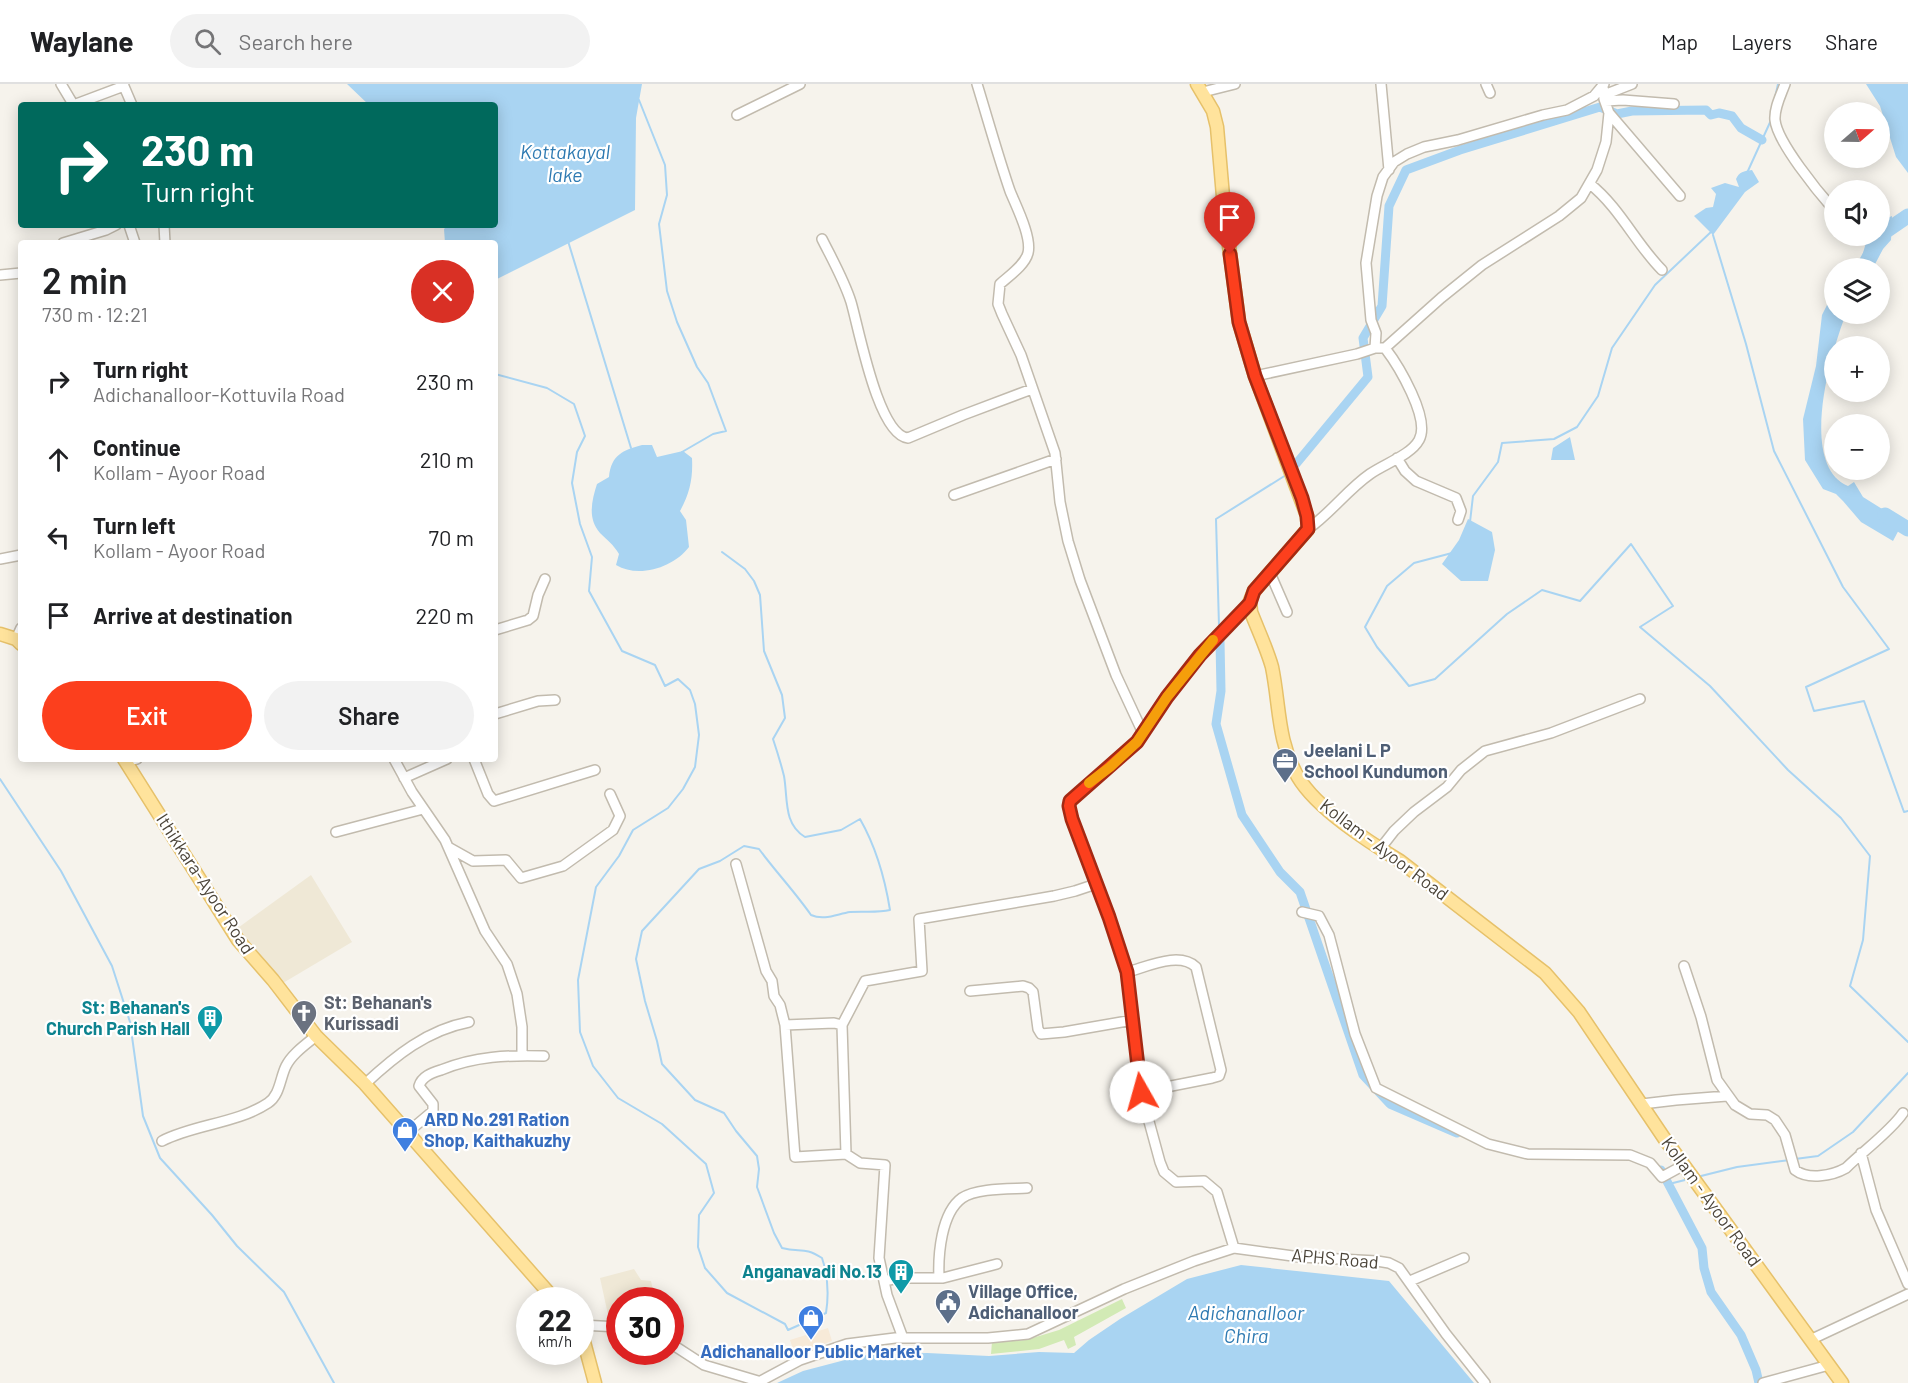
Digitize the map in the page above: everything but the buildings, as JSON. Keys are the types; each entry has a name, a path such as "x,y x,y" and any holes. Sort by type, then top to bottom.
{"main road":[{"path":"1200,88 1213,111 1217,127 1224,208 1239,322 1255,376 1307,516 1308,529 1254,591 1250,603"},
{"name":"Kollam - Ayoor Road","path":"1250,603 1251,612 1271,664 1283,739 1299,779 1313,796 1380,849 1400,861 1545,973 1579,1012 1684,1165 1842,1383"},
{"path":"0,634 18,637"},
{"name":"Ithikkara-Ayoor Road","path":"130,762 238,940 273,980 316,1036 365,1084 544,1287"},
{"path":"590,1365 595,1383"}],"street":[{"path":"61,84 72,102"},
{"path":"737,115 800,84"},
{"path":"977,84 1010,191 1024,226 1028,247 1028,254 1020,265 1000,284 998,304 1021,355 1056,459 1060,502 1068,541 1080,580 1116,675 1133,716 1143,733"},
{"path":"1200,88 1235,84"},
{"path":"1381,84 1389,170"},
{"path":"1606,99 1632,84"},
{"path":"1785,84 1775,118 1777,130 1824,199"},
{"path":"83,102 124,85 131,102"},
{"path":"1255,376 1380,348 1482,266 1570,207 1581,198 1590,184 1606,142 1606,99"},
{"path":"1606,99 1680,196"},
{"path":"1308,529 1371,473 1397,458 1418,443 1421,438 1419,413 1403,375 1380,348 1372,323 1366,263 1377,196 1383,177 1394,162 1424,147 1458,141 1567,110 1586,102 1606,99 1674,104"},
{"path":"1590,184 1606,198 1647,255 1662,270"},
{"path":"73,240 110,228"},
{"path":"822,238 851,302 873,386 894,431 901,437 909,438 1032,389"},
{"path":"0,275 18,273"},
{"path":"1397,458 1405,471 1416,481 1456,498 1461,511 1458,520"},
{"path":"954,495 1056,459"},
{"path":"0,560 18,556"},
{"path":"1270,573 1287,612"},
{"path":"498,629 528,620 533,616 545,579"},
{"path":"684,1352 704,1365 757,1382 800,1360 847,1344 903,1338 988,1338 1028,1334 1124,1289 1234,1248 1217,1192 1204,1181 1176,1182 1164,1172 1141,1092 1127,972 1121,948 1069,806 1070,801 1089,782 1110,767 1137,742 1167,697 1200,655 1250,603"},
{"path":"1380,849 1394,831 1414,812 1447,788 1461,770 1485,751 1551,733 1640,699"},
{"path":"498,713 538,701 555,700"},
{"path":"396,762 448,847 485,931 507,964 517,994 522,1027 522,1056"},
{"path":"404,778 440,762"},
{"path":"475,762 488,794 494,801 594,771"},
{"path":"448,847 473,861 506,860 520,878 563,866 613,830 620,816 610,794"},
{"path":"336,832 423,809"},
{"path":"736,864 766,971 772,981 774,996 780,1005 784,1025 795,1157 846,1154 860,1163 885,1165 879,1258 884,1281 903,1338"},
{"path":"846,1154 842,1025 865,981 922,971 919,919 1054,896 1096,884"},
{"path":"1302,912 1319,916 1329,935 1355,1034 1376,1088 1488,1144 1528,1154 1630,1155 1650,1163 1662,1177 1684,1165"},
{"path":"1127,972 1180,959 1191,962 1196,967 1221,1071 1219,1076 1212,1078 1141,1092"},
{"path":"1684,966 1701,1017 1717,1080 1735,1105 1750,1114 1767,1115 1775,1120 1785,1135 1795,1170 1800,1174 1814,1176 1838,1172 1845,1168 1895,1125 1903,1113"},
{"path":"970,991 1023,986 1029,988 1033,992 1038,1029 1041,1034 1133,1020"},
{"path":"365,1084 385,1066 429,1035 469,1022"},
{"path":"784,1025 834,1023 842,1025"},
{"path":"162,1141 182,1132 216,1125 268,1103 277,1091 286,1065 298,1050 316,1036"},
{"path":"408,1132 433,1111 433,1104 419,1086 424,1078 459,1062 478,1058 544,1056"},
{"path":"1642,1104 1727,1096"},
{"path":"1862,1153 1875,1210 1908,1284"},
{"path":"939,1278 938,1255 945,1226 961,1198 978,1192 1028,1188"},
{"name":"APHS Road","path":"1234,1248 1300,1257 1389,1263 1399,1268 1446,1334 1485,1383"},
{"path":"1410,1281 1464,1258"},
{"path":"884,1281 899,1278 939,1278 997,1264"},
{"path":"1810,1340 1908,1294"},
{"path":"1763,1383 1829,1365"}],"shaded area":[{"path":"311,875 352,942 283,983 235,930"},
{"path":"634,1269 641,1280 651,1281 652,1287 606,1287 606,1306 600,1278"},
{"name":"Adichanalloor Public Market","path":"828,1328 832,1341 795,1355 790,1340"}],"green space":[{"path":"1122,1299 1126,1308 1074,1337 1076,1345 1068,1349 1064,1340 1039,1349 991,1354 992,1342 1026,1340 1059,1330"}],"water":[{"name":"Kottakayal lake","path":"347,84 642,84 636,118 635,210 498,278 498,240 445,240 444,229 498,228 498,102 366,102"},
{"path":"1866,84 1908,84 1908,173 1896,157 1890,138 1890,102 1877,102"},
{"path":"1752,170 1759,182 1745,192 1713,235 1694,216 1706,208 1713,207 1716,194 1711,188 1725,183 1739,187 1736,179 1739,175 1744,171"},
{"path":"1892,216 1890,241 1890,217"},
{"path":"1865,246 1886,246 1878,258 1861,258"},
{"path":"1824,311 1824,324 1842,324 1838,336 1824,336 1824,398 1821,431 1824,480 1840,480 1848,486 1854,482 1863,497 1903,522 1893,541 1861,522 1836,494 1823,489 1805,460 1803,419 1816,366"},
{"path":"1570,437 1575,460 1551,460 1553,448"},
{"path":"652,445 657,457 683,451 692,458 690,485 680,511 686,520 689,547 665,565 645,571 635,571 616,565 619,554 596,527 592,509 597,484 609,477 615,459 629,449"},
{"path":"1468,519 1492,532 1495,550 1488,581 1461,581 1442,564 1459,540"},
{"name":"Adichanalloor Chira","path":"1241,1265 1389,1281 1474,1383 777,1383 803,1371 864,1355 927,1353 989,1356 1039,1352 1074,1353 1120,1319 1187,1279"}],"waterway":[{"path":"1775,98 1778,84"},
{"path":"639,100 665,165 667,195 659,224 667,291 677,322 697,367 708,383 726,431 713,434 682,452"},
{"path":"1296,464 1368,377 1363,338 1382,306 1389,206 1406,170 1460,150 1600,107 1617,114 1632,111 1706,110 1711,115 1719,113 1732,116 1741,128 1762,140"},
{"path":"1747,173 1772,118"},
{"path":"1869,258 1883,233 1908,216"},
{"path":"1470,522 1473,496 1498,462 1502,443 1554,439 1577,427 1598,396 1612,348 1655,285 1712,231"},
{"path":"1713,235 1746,344 1774,451 1843,587 1889,649 1806,687 1814,711 1864,701 1904,812 1908,811"},
{"path":"568,241 631,448"},
{"path":"498,375 547,388 574,404 585,436 577,452 572,483 580,524 592,557 589,591 622,651 655,665 665,686 678,679 690,690 695,704 699,735 695,767 683,789 668,808 633,830 619,856 596,887 578,980 580,1032 593,1066 618,1098 662,1124 706,1164 714,1193 699,1215 698,1247 705,1268 727,1293 785,1324 788,1330 826,1313 827,1285 822,1258 806,1251 782,1248 757,1187 759,1169 757,1156 724,1113 695,1100 662,1064 636,959 642,931 699,869 720,861 744,846 759,849 811,915 826,917 850,912 890,910 879,863 860,819 841,830 805,837 793,825 788,810 784,776 773,739 785,718 782,695 764,651 760,595 745,569 722,552"},
{"path":"1219,626 1216,519 1286,475"},
{"path":"1885,515 1908,529"},
{"path":"1452,553 1414,563 1387,586 1365,627 1377,647 1409,686 1435,679 1507,614 1542,590 1580,601 1631,544 1673,606 1640,627 1710,686 1788,770 1841,818 1870,856 1863,940 1850,986 1908,1042"},
{"path":"1220,641 1221,691 1216,724 1242,815 1280,872 1300,892 1363,1075 1390,1104 1457,1133"},
{"path":"0,779 61,871 112,966 130,1022 143,1116 160,1158 237,1246 284,1292 334,1383"},
{"path":"1795,1159 1818,1156 1853,1132 1908,1073"},
{"path":"1701,1176 1737,1167 1790,1160"},
{"path":"1661,1170 1702,1248 1704,1268 1711,1292 1741,1335 1759,1383"},
{"path":"1669,1184 1685,1180"}],"slow traffic":[{"path":"1089,783 1137,742 1167,697 1213,640"}],"place":[{"name":"Jeelani L P School Kundumon","path":"1285,784"},
{"name":"St: Behanan's Kurissadi","path":"304,1036"},
{"name":"St: Behanan's Church Parish Hall","path":"210,1041"},
{"name":"ARD No.291 Ration Shop, Kaithakuzhy","path":"405,1153"},
{"name":"Anganavadi No.13","path":"901,1295"},
{"name":"Village Office, Adichanalloor","path":"948,1325"},
{"name":"Adichanalloor Public Market","path":"811,1341"}],"route":[{"path":"1141,1092 1127,972 1121,948 1072,819 1070,801 1137,742 1167,697 1200,655 1250,603 1254,591 1308,529 1302,498 1255,376 1239,322 1230,254"}]}
